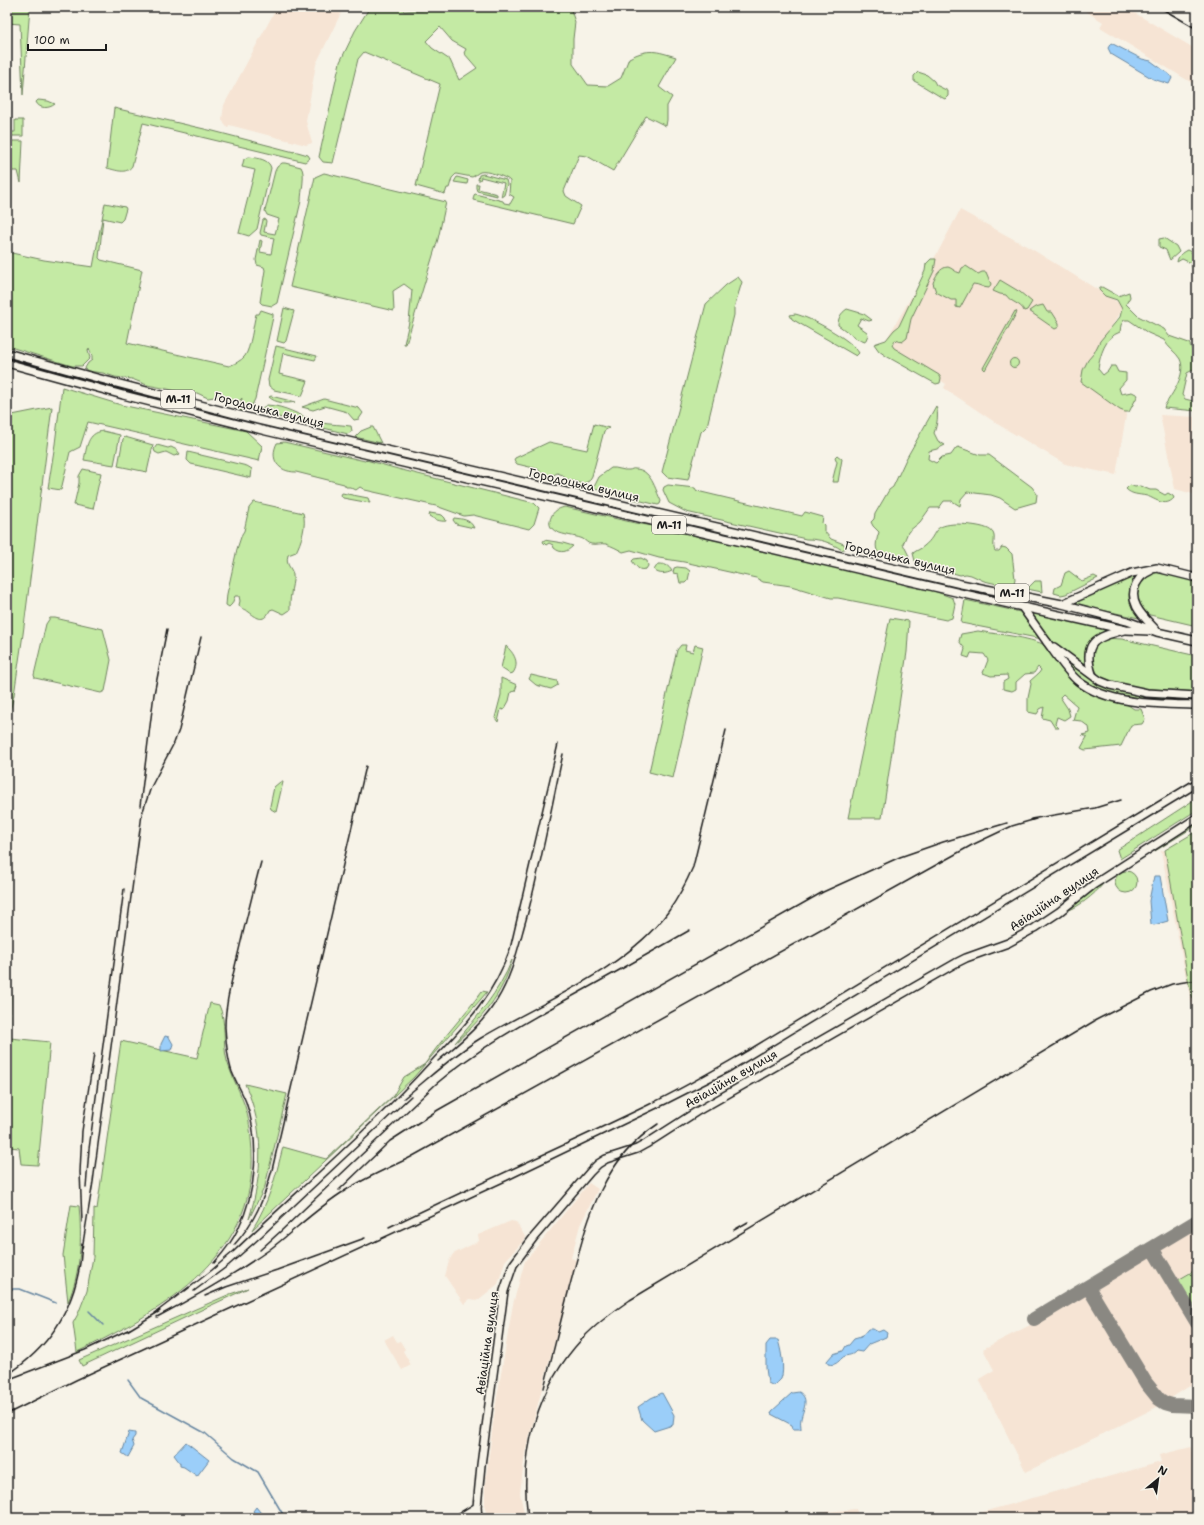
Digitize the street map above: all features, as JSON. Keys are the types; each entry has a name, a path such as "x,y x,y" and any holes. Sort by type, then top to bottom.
{"main road":[{"name":"Городоцька вулиця","path":"7,353 280,425 962,584 1062,604 1127,621 1157,632 1197,641"},
{"name":"Городоцька вулиця","path":"7,363 123,395 266,431 1022,607 1126,630 1157,632"},
{"path":"1157,568 1144,574 1138,580 1133,597 1141,614 1157,632"},
{"path":"1062,604 1132,573 1157,568 1197,578"},
{"path":"1022,607 1076,680 1092,691 1109,696 1145,702 1197,705"},
{"path":"1092,674 1087,660 1089,650 1095,641 1103,635 1126,630"},
{"path":"1047,642 1100,681 1110,685 1147,693 1197,696"},
{"name":"Авіаційна вулиця","path":"478,1518 477,1507 481,1465 502,1302 513,1265 534,1237 598,1164 616,1155 637,1149 646,1144 696,1112 966,958 1012,941 1050,918 1093,885 1197,818"},
{"path":"459,1518 477,1507"}],"shaded area":[{"path":"277,7 344,7 316,64 306,121 312,143 306,145 229,125 228,128 222,119 224,105"},
{"path":"1079,7 1129,7 1128,9 1197,50 1197,86 1100,27 1103,22"},
{"path":"960,210 1030,248 1124,306 1080,379 1127,410 1116,475 1065,464 999,425 944,388 946,384 883,345 939,250"},
{"path":"1160,415 1197,417 1197,495 1175,489"},
{"path":"1197,831 1197,1020 1191,1002 1161,851"},
{"path":"589,1183 598,1189 580,1225 571,1258 576,1260 525,1453 520,1493 525,1518 488,1518 485,1508 485,1485 495,1409 513,1304 525,1261"},
{"path":"511,1221 516,1222 526,1238 505,1261 498,1284 478,1300 470,1299 464,1304 445,1276 449,1261 453,1254 479,1241 478,1235"},
{"path":"1197,1227 1197,1268 1178,1280 1160,1250"},
{"path":"1151,1256 1197,1330 1197,1381 1159,1406 1026,1472 979,1379 994,1370 983,1349 1056,1312"},
{"path":"393,1335 397,1342 400,1341 405,1349 403,1351 411,1365 402,1370 384,1340"},
{"path":"1191,1447 1192,1451 1197,1450 1197,1518 961,1518 1161,1462 1159,1455"},
{"path":"856,1509 859,1518 798,1518 798,1515"}],"green space":[{"path":"7,7 30,7 23,95 20,24 7,23"},
{"path":"370,7 400,7 404,11 422,10 431,7 570,7 575,22 573,64 588,85 608,86 621,78 629,58 642,53 658,52 676,57 659,87 672,97 667,106 666,126 646,116 613,171 587,156 579,155 564,191 566,196 581,206 573,224 473,200 475,194 510,204 514,197 509,194 510,181 496,174 480,172 472,177 456,174 452,178 449,188 447,188 445,194 416,186 440,84 364,52 358,59 333,163 323,162 319,157 340,62 355,31","holes":["440,27 452,41 466,49 464,53 477,68 459,80 450,60 432,48 426,41"]},
{"path":"918,72 927,75 936,85 948,91 948,96 945,99 914,81 914,76"},
{"path":"38,100 48,101 55,104 44,108 37,104 36,102"},
{"path":"114,108 294,151 308,155 310,158 305,162 143,123 132,166 130,169 124,171 114,170 107,168"},
{"path":"15,120 23,120 23,136 7,136 7,132 15,132"},
{"path":"7,141 23,141 21,183 18,171 7,171"},
{"path":"249,157 265,161 271,168 257,229 249,236 239,233 255,170 242,167 244,159"},
{"path":"282,163 301,167 303,183 301,201 277,303 272,306 262,304 260,302 265,270 264,267 257,265 256,260 260,240 262,241 260,252 271,254 274,238 261,235 260,233 263,220 265,219 264,232 275,234 279,219 267,215 265,211 275,171"},
{"path":"324,173 446,202 438,239 406,344 404,344 409,322 412,290 404,284 393,291 394,311 290,287 315,177"},
{"path":"483,174 506,180 507,184 504,195 501,197 504,183 481,177 480,180 478,180 479,175"},
{"path":"457,177 468,180 467,184 454,182"},
{"path":"476,184 479,184 478,189 497,194 497,196 477,191"},
{"path":"105,203 125,207 126,209 123,219 120,222 103,218 99,258 101,260 142,270 127,343 229,366 245,356 250,342 256,314 259,314 261,310 273,314 255,399 251,407 241,412 239,411 242,398 239,401 230,400 223,397 208,398 197,393 183,393 147,385 132,379 87,371 85,368 92,360 89,348 88,351 90,358 82,366 72,366 7,346 7,252 44,260 93,267"},
{"path":"1164,238 1176,246 1179,252 1170,260 1166,250 1159,247 1159,239"},
{"path":"1187,250 1197,255 1197,273 1193,271 1191,263 1182,259 1177,262 1180,255"},
{"path":"931,259 936,259 934,271 911,319 907,338 902,342 895,340 892,345 894,348 939,375 941,378 940,383 936,384 886,356 879,351 874,344 886,340 899,326 925,271 926,264"},
{"path":"966,266 978,274 986,272 991,284 989,288 973,284 960,308 956,307 956,300 951,300 936,292 933,283 940,270 945,267 951,268 960,273 962,268"},
{"path":"738,277 742,282 734,308 734,315 707,426 701,432 688,480 667,477 662,472 706,304 726,285"},
{"path":"1000,280 1020,292 1032,302 1027,310 1024,311 1021,306 1010,300 1006,295 993,291"},
{"path":"1100,287 1118,296 1129,292 1130,297 1126,304 1138,316 1164,329 1169,336 1189,343 1197,359 1197,368 1187,373 1182,395 1185,399 1197,402 1197,411 1164,408 1178,384 1182,371 1180,359 1164,340 1148,333 1129,320 1124,320 1121,325 1120,332 1115,334 1107,342 1100,358 1098,369 1103,375 1111,366 1115,366 1118,372 1126,373 1126,380 1119,388 1121,394 1132,392 1138,395 1129,412 1120,410 1081,382 1083,370 1088,360 1094,353 1100,341 1120,317 1122,309 1117,300 1105,296 1099,290"},
{"path":"1043,305 1047,312 1052,312 1059,323 1059,327 1055,329 1029,311 1035,307"},
{"path":"284,308 294,311 286,341 284,343 277,341"},
{"path":"847,309 864,314 872,320 869,321 861,318 857,325 867,332 868,335 865,342 857,339 838,325 840,316"},
{"path":"1015,311 1017,312 985,370 983,368"},
{"path":"795,314 802,316 840,336 859,353 856,356 792,319 790,315"},
{"path":"276,346 317,356 315,360 283,353 279,374 308,381 302,396 274,390 269,386 268,380"},
{"path":"1014,358 1019,363 1014,368 1009,363"},
{"path":"62,387 121,405 246,431 262,446 259,461 88,422 80,447 70,452 61,490 48,488"},
{"path":"271,396 295,402 278,402 269,397"},
{"path":"324,399 359,408 363,413 359,419 354,420 347,412 325,406 313,410 302,407"},
{"path":"267,405 286,409 319,422 351,426 352,431 348,434 263,413 262,408"},
{"path":"936,406 937,420 934,433 938,441 945,445 929,451 928,459 936,463 942,457 951,455 958,447 980,455 989,455 1032,487 1037,494 1036,502 1015,508 1000,498 991,495 967,492 961,499 960,506 952,501 944,501 939,508 930,508 920,522 908,532 903,544 909,556 908,560 882,555 876,548 879,532 871,522 889,490 893,487 906,459"},
{"path":"52,407 23,634 14,695 7,724 7,416"},
{"path":"594,424 609,428 604,431 592,476 589,481 583,484 565,479 563,475 557,473 552,476 549,475 545,477 538,469 517,464 514,460 515,458 549,442 587,450"},
{"path":"373,427 381,443 355,437 361,431"},
{"path":"103,431 120,435 114,465 84,460 89,441 98,432"},
{"path":"125,437 153,445 147,472 118,466 123,439"},
{"path":"284,442 366,460 534,503 539,508 534,524 529,529 473,515 464,516 436,506 365,490 360,487 356,490 346,487 344,484 284,470 277,464 274,454 277,443"},
{"path":"157,445 168,448 171,447 177,450 180,454 174,456 166,452 159,454 155,452 154,449"},
{"path":"188,452 247,466 252,469 251,478 191,464 187,460"},
{"path":"837,455 842,459 838,482 832,482 837,462 835,457"},
{"path":"611,468 627,470 634,469 645,472 652,480 661,501 660,504 658,505 600,491 594,487 599,477"},
{"path":"83,469 101,473 93,509 74,505 79,476"},
{"path":"668,485 695,488 697,491 802,516 805,512 823,517 822,523 824,525 824,531 831,539 844,544 846,548 842,550 820,540 806,539 686,512 669,503 663,490 664,487"},
{"path":"1130,485 1156,490 1165,495 1168,493 1174,498 1171,501 1164,503 1160,502 1147,496 1135,494 1126,489"},
{"path":"342,493 368,498 370,503 343,498 341,495"},
{"path":"254,502 303,513 304,518 303,533 298,548 296,552 288,555 287,559 293,577 290,610 284,614 273,609 270,610 263,618 258,618 242,609 239,605 239,596 235,596 229,607 226,605 237,549 244,531 249,508"},
{"path":"565,507 635,523 684,531 701,538 731,541 750,549 805,559 895,581 907,586 934,591 953,598 955,604 952,618 946,620 838,598 831,598 791,586 763,582 756,578 659,558 631,550 623,552 606,544 591,544 578,537 554,531 551,527 550,522 553,513"},
{"path":"430,513 442,515 446,521 439,521 429,516"},
{"path":"454,518 468,521 474,528 456,524 453,520"},
{"path":"963,524 991,530 994,535 995,551 999,551 1002,547 1006,548 1012,554 1015,579 1014,583 1006,586 984,581 971,575 960,575 939,569 935,570 915,561 913,553 929,542 938,529 946,525"},
{"path":"544,540 573,546 562,552 554,548 553,545 549,543 546,545 543,542"},
{"path":"641,558 647,561 648,566 646,569 639,569 632,561 634,559"},
{"path":"658,564 666,565 672,571 658,573 654,570"},
{"path":"674,568 686,568 690,571 688,580 685,583 680,583 678,574 673,573"},
{"path":"1069,571 1082,581 1094,576 1098,578 1066,594 1061,595 1054,593 1055,588 1061,585 1065,573"},
{"path":"1155,572 1197,581 1197,626 1150,615 1144,611 1138,599 1139,586 1148,575"},
{"path":"1139,574 1132,586 1131,596 1133,606 1139,618 1073,604 1124,579"},
{"path":"1035,581 1041,581 1042,592 1027,589"},
{"path":"965,600 1025,613 1042,639 961,623"},
{"path":"1028,610 1107,629 1089,643 1085,652 1086,665 1051,642"},
{"path":"50,618 103,629 111,660 105,691 101,693 35,678 34,675 46,624"},
{"path":"890,618 909,621 907,652 882,818 848,818"},
{"path":"978,631 1022,638 1048,646 1101,685 1197,698 1197,702 1145,699 1110,693 1134,709 1141,709 1145,719 1142,724 1131,725 1121,746 1085,750 1081,748 1087,737 1082,735 1090,733 1089,727 1081,721 1073,720 1077,706 1063,694 1060,697 1068,709 1070,716 1064,720 1057,717 1055,724 1059,728 1055,728 1050,720 1042,718 1044,707 1040,709 1037,714 1028,712 1030,681 1041,670 1038,667 1034,673 1025,674 1016,682 1016,689 1012,691 1003,689 1003,682 1008,679 1007,675 991,676 983,673 988,660 984,654 971,653 969,658 963,656 965,649 959,641 961,634"},
{"path":"1103,638 1122,639 1197,656 1197,692 1139,688 1105,681 1099,676 1092,664 1091,654 1098,642"},
{"path":"681,645 686,645 685,650 693,652 695,645 703,647 673,778 649,772 677,650"},
{"path":"506,646 514,655 516,662 513,673 510,674 501,668"},
{"path":"531,675 557,681 558,685 551,689 536,685 529,679"},
{"path":"501,678 517,685 515,691 511,692 509,701 504,710 501,709 498,722 495,718 501,695"},
{"path":"280,782 283,782 276,812 271,809 270,806 274,787"},
{"path":"1197,798 1197,810 1120,859 1117,850"},
{"path":"1197,822 1197,825 1155,851 1150,852"},
{"path":"1197,831 1197,1009 1190,990 1165,850"},
{"path":"1126,871 1130,872 1136,878 1136,886 1130,892 1126,893 1122,892 1116,886 1115,882 1116,878 1122,872"},
{"path":"1102,883 1103,884 1085,901 1064,912 1074,901"},
{"path":"512,960 503,984 490,1006 474,1025 455,1043 479,1014 501,983"},
{"path":"482,991 487,992 425,1064 439,1045"},
{"path":"7,992 11,992 10,1038 50,1042 38,1165 21,1164 19,1148 9,1147 7,1151"},
{"path":"210,1003 219,1005 224,1025 227,1061 245,1106 249,1124 251,1139 251,1179 242,1214 225,1245 202,1272 174,1296 143,1317 77,1352 73,1323 87,1291 93,1257 94,1208 97,1209 121,1041 197,1058"},
{"path":"425,1064 414,1077 252,1230 263,1210 271,1190 283,1147 326,1159 393,1096 404,1077"},
{"path":"245,1084 287,1094 265,1186 249,1219 257,1184 260,1151 256,1117"},
{"path":"71,1205 79,1206 80,1255 76,1279 68,1302 63,1255"},
{"path":"1197,1269 1197,1317 1177,1284 1178,1280"},
{"path":"248,1288 82,1366 79,1360 230,1294"}],"water":[{"path":"1111,43 1142,59 1151,61 1170,75 1172,78 1169,84 1153,79 1111,54 1108,48"},
{"path":"1154,876 1160,876 1168,921 1154,925 1151,924 1149,901"},
{"path":"165,1036 169,1037 173,1044 171,1050 161,1051 161,1044"},
{"path":"868,1329 873,1329 878,1332 883,1330 887,1333 886,1337 869,1344 862,1352 856,1351 834,1364 828,1364 827,1361 833,1354 843,1351 846,1346 849,1345 854,1339 861,1337"},
{"path":"770,1340 778,1340 783,1365 781,1379 774,1386 768,1383 766,1368 766,1345"},
{"path":"799,1392 805,1401 801,1420 801,1429 793,1429 792,1425 771,1414 772,1411 792,1393"},
{"path":"662,1393 674,1415 673,1425 654,1431 642,1420 638,1407 651,1398"},
{"path":"129,1432 135,1433 135,1436 132,1440 134,1446 128,1457 122,1453"},
{"path":"186,1442 209,1460 197,1476 180,1466 180,1463 174,1455"},
{"path":"256,1507 265,1518 259,1518 253,1511"}],"waterway":[{"path":"7,1289 20,1289 56,1303"},
{"path":"89,1311 103,1325"},
{"path":"128,1380 141,1398 205,1433 234,1458 258,1472 285,1518"}],"taxiway":[{"path":"1034,1319 1197,1221"},
{"path":"1152,1248 1197,1323"},
{"path":"1088,1287 1146,1383 1159,1399 1172,1405 1197,1406"}],"railway":[{"path":"1159,7 1197,29"},
{"path":"140,806 154,694 167,629"},
{"path":"82,1249 93,1182 142,814 151,787 174,743 179,730 201,637"},
{"path":"404,1098 451,1059 481,1038 555,998 606,968 650,933 672,907 693,867 726,730"},
{"path":"185,1291 234,1251 385,1110 467,1022 487,996 510,949 558,744"},
{"path":"438,1061 470,1033 484,1018 497,1000 511,972 541,858 563,754"},
{"path":"234,1245 248,1228 258,1210 266,1191 272,1170 366,766"},
{"path":"389,1227 616,1121 698,1079 747,1051 1197,778"},
{"path":"7,1414 76,1380 508,1180 729,1072 1197,788"},
{"path":"1031,819 1095,808 1121,800"},
{"path":"157,1317 214,1285 269,1250 316,1211 354,1185 411,1157 972,845 1012,826 1036,819"},
{"path":"339,1190 390,1141 438,1110 823,892 900,857 943,842 1007,823"},
{"path":"214,1263 227,1247 238,1229 253,1183 255,1150 253,1133 246,1102 230,1067 225,1027 230,986 261,862"},
{"path":"86,1188 89,1149 124,889"},
{"path":"260,1250 436,1084 468,1059 518,1027 690,930"},
{"path":"528,1518 526,1469 529,1445 535,1422 543,1399 567,1357 594,1327 630,1300 1096,1020 1151,992 1172,984 1197,980"},
{"path":"82,1222 80,1172 82,1131 94,1054"},
{"path":"194,1291 229,1265 262,1236 411,1096"},
{"path":"544,1388 583,1239 590,1216 599,1195 609,1175 622,1156 638,1139 658,1124"},
{"path":"734,1230 748,1222"},
{"path":"205,1296 226,1287 365,1238"},
{"path":"7,1375 24,1363 39,1349 51,1335 61,1319 70,1302 76,1284 82,1244"},
{"path":"155,1313 189,1287"},
{"path":"127,1331 160,1311"},
{"path":"7,1380 85,1350 132,1328"}]}
